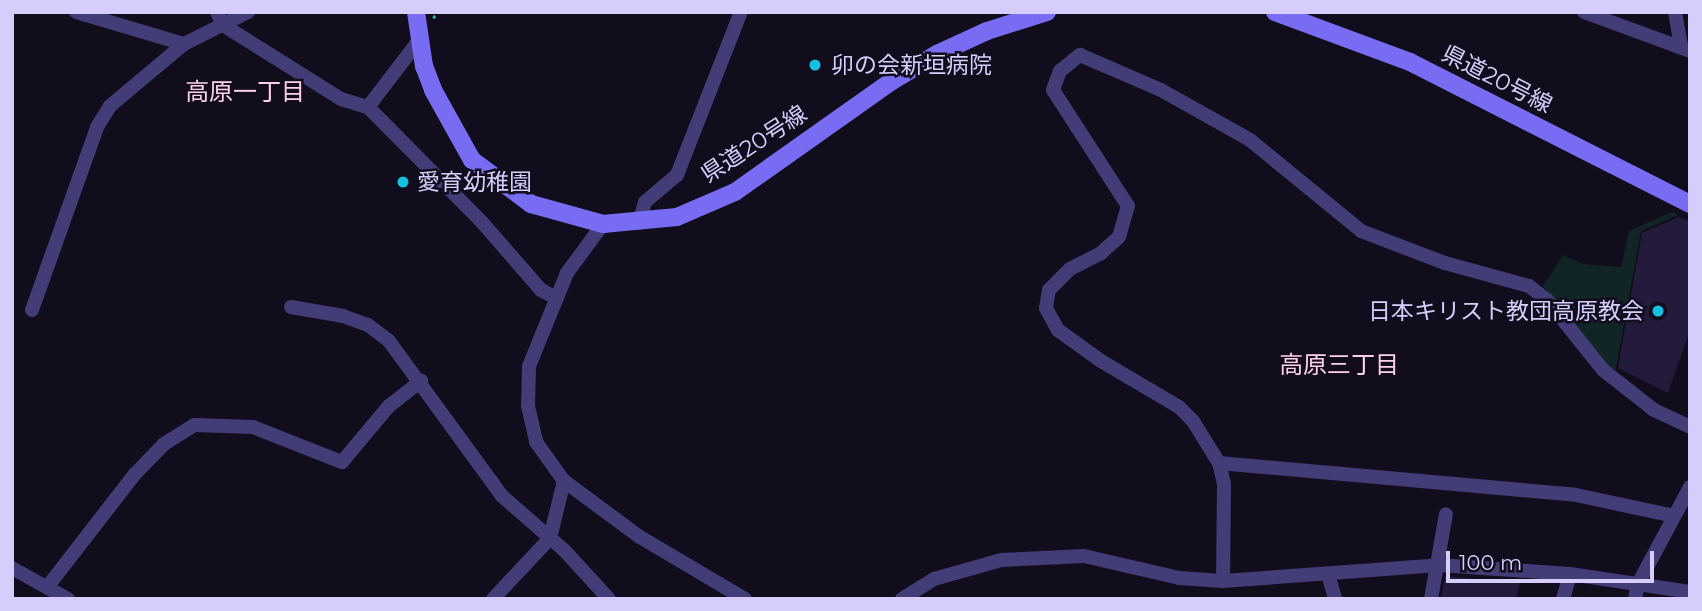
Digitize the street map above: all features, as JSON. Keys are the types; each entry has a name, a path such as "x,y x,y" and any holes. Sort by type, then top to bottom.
{"main road":[{"name":"県道20号線","path":"416,12 424,65 440,108 472,160 531,204 603,224 639,223 677,217 735,192 926,61 987,31 1047,12"},
{"name":"県道20号線","path":"1275,12 1410,62 1690,204"}],"street":[{"path":"76,12 184,44"},
{"path":"32,310 97,127 110,106 184,44 220,19 248,12"},
{"path":"639,223 646,202 677,175 741,12"},
{"path":"1584,12 1685,49"},
{"path":"1675,12 1685,49"},
{"path":"220,19 341,99 368,107 481,220 541,290 556,298"},
{"path":"368,107 420,39"},
{"path":"1223,581 1224,484 1219,463 1179,407 1069,338 1046,308 1049,290 1070,269 1100,254 1119,237 1128,206 1053,90 1060,71 1080,55 1161,90 1250,140 1361,231 1445,263 1529,286 1547,300 1604,370 1654,410 1690,427"},
{"path":"603,224 567,273 529,366 528,406 536,443 552,470 564,481 640,537 745,599"},
{"path":"291,307 368,325 389,341 421,381 502,496 550,538 609,599"},
{"path":"48,586 135,474 164,444 194,425 253,427 342,462 389,406 421,381"},
{"path":"1219,463 1576,495 1674,516"},
{"path":"493,599 550,538 564,481"},
{"path":"1636,592 1690,487"},
{"path":"1431,599 1440,565 1446,514"},
{"path":"902,599 934,579 1001,560 1070,556 1179,578 1223,581 1440,565 1570,574 1636,592 1690,592"},
{"path":"12,568 68,599"},
{"path":"1328,574 1335,599"},
{"path":"1563,599 1570,574"}],"green space":[{"path":"1672,212 1678,215 1641,231 1615,373 1543,286 1563,255 1583,264 1621,267 1629,231"}],"building":[{"name":"日本キリスト教団高原教会","path":"1679,217 1690,222 1690,330 1668,393 1618,368 1642,233"},
{"path":"1445,576 1520,583 1516,599 1441,599"}],"place":[{"name":"卯の会新垣病院","path":"815,65"},
{"name":"愛育幼稚園","path":"403,182"},
{"name":"日本キリスト教団高原教会","path":"1658,311"}],"district":[{"name":"高原一丁目","path":"245,92"},
{"name":"高原三丁目","path":"1339,365"}]}
